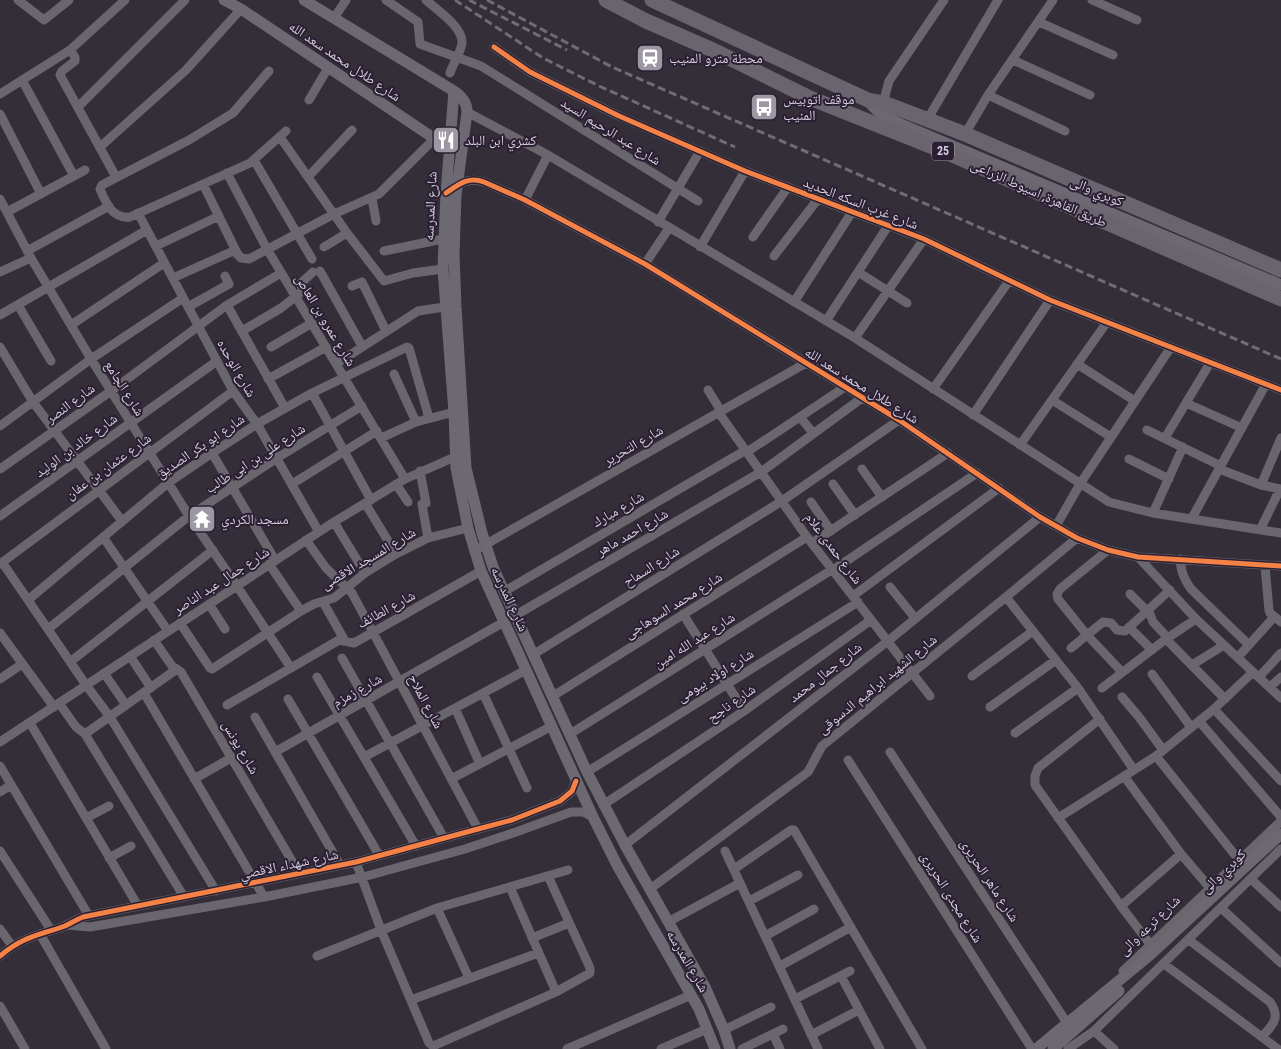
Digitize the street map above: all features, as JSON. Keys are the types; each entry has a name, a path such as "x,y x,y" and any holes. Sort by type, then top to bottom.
{"highway":[{"name":"طريق القاهرة, اسيوط الزراعى","path":"606,0 646,21 722,54 810,98 943,151 1281,299"},
{"name":"طريق القاهرة, اسيوط الزراعى","path":"652,0 882,108 926,120 965,134 1281,270"}],"main road":[{"name":"شارع طلال محمد سعد الله","path":"224,0 241,9 434,139 449,145"},
{"name":"شارع طلال محمد سعد الله","path":"304,0 454,91"},
{"path":"454,91 462,96 467,112"},
{"name":"شارع المدرسه","path":"454,91 443,239 443,270 454,412 468,528 481,571 593,817 617,865 699,1009 715,1049"},
{"name":"كوبري والى","path":"882,108 901,124 1281,285"},
{"name":"شارع المدرسه","path":"467,112 456,186 454,269 460,455 468,478 485,545 493,567 587,772 712,1003 730,1049"},
{"name":"كوبري والى","path":"1122,229 1144,234 1281,292"},
{"name":"كوبري والى","path":"1084,1010 1150,955 1281,835"},
{"name":"كوبري والى","path":"1053,1049 1102,1007 1281,835"},
{"path":"699,1009 712,1003"},
{"name":"شارع ترعه والى","path":"1036,1049 1084,1010"}],"street":[{"path":"18,0 44,20 69,0"},
{"path":"0,94 70,50 125,0"},
{"path":"78,107 185,0"},
{"path":"334,18 346,0"},
{"name":"شارع عبد الرحيم السيد","path":"386,0 418,22 420,44 481,66 698,201"},
{"path":"426,0 458,30 462,43 450,73"},
{"path":"882,108 889,81 944,0"},
{"path":"926,120 998,0"},
{"path":"965,134 988,95 1053,0"},
{"path":"1092,0 1137,20"},
{"path":"100,148 186,70 241,9"},
{"path":"1039,22 1113,56"},
{"name":"شارع غرب السكه الحديد","path":"494,48 530,72 619,116 745,171 924,239 1050,300 1281,390"},
{"path":"70,50 75,60 60,74 116,177"},
{"path":"1012,60 1090,95"},
{"path":"309,100 328,68"},
{"path":"269,71 233,113 189,140 100,187 114,213 121,216 130,216 227,173 254,160 283,134 308,177 347,233 384,281 413,272 443,270"},
{"path":"22,80 74,176"},
{"path":"988,95 1065,131"},
{"path":"467,112 548,155 855,338 1109,502 1153,513 1281,534"},
{"path":"0,114 41,194"},
{"path":"308,177 352,130"},
{"path":"173,278 231,252 236,252 246,259 334,214 372,198 379,194 434,139"},
{"path":"658,222 700,151"},
{"path":"524,200 548,155"},
{"path":"254,160 312,259"},
{"path":"7,212 85,170"},
{"path":"700,247 745,171"},
{"name":"شارع عمرو بن العاص","path":"227,173 281,273 405,478"},
{"name":"شارع طلال محمد سعد الله","path":"446,193 468,180 478,180 524,200 645,264 899,420 1040,516 1077,538 1108,550 1138,557 1281,566"},
{"path":"203,184 238,255"},
{"path":"753,237 788,187"},
{"path":"372,198 376,220"},
{"name":"شارع الجامع","path":"0,199 70,325 130,423 189,516 291,668"},
{"path":"774,256 818,199"},
{"path":"0,272 109,206"},
{"path":"794,302 852,212"},
{"name":"شارع الوحده","path":"138,213 234,392 257,424 319,532"},
{"path":"156,246 219,216"},
{"path":"826,321 888,226"},
{"path":"645,264 669,228"},
{"path":"0,315 147,230"},
{"path":"324,247 347,233"},
{"path":"384,251 443,239"},
{"path":"855,338 924,239"},
{"path":"70,325 164,263"},
{"path":"242,331 282,308 304,290 300,284 317,272 362,346"},
{"path":"858,272 907,303"},
{"name":"شارع النصر","path":"0,469 55,432 227,305 281,273"},
{"path":"188,307 229,284 225,276"},
{"path":"933,389 1010,281"},
{"path":"352,286 362,282 386,330"},
{"path":"0,426 91,359 183,298"},
{"path":"973,415 1050,300"},
{"path":"414,301 418,311"},
{"path":"18,305 51,361"},
{"path":"227,305 285,408"},
{"path":"336,364 418,311 445,307"},
{"path":"1020,445 1107,322"},
{"path":"271,347 312,323"},
{"path":"268,379 326,346"},
{"path":"0,347 33,402 122,521"},
{"name":"شارع ابو بكر الصديق","path":"28,600 168,482 285,408 344,376 408,347 429,418"},
{"path":"1056,526 1080,484 1171,348"},
{"path":"351,354 358,370"},
{"name":"شارع خالد بن الوليد","path":"0,516 217,361"},
{"name":"شارع التحرير","path":"474,550 806,363"},
{"path":"1165,438 1210,363"},
{"path":"1078,364 1135,401"},
{"path":"394,374 416,422"},
{"path":"1192,518 1266,384"},
{"name":"شارع مبارك","path":"505,591 747,451 845,387"},
{"name":"شارع حمدى علام","path":"708,390 720,412 810,540 930,696"},
{"name":"شارع عثمان بن عفان","path":"1,563 234,392"},
{"path":"312,393 344,451 396,554"},
{"name":"شارع احمد ماهر","path":"516,615 761,472 862,398"},
{"path":"1052,400 1111,437"},
{"path":"1186,403 1242,428"},
{"name":"شارع على بن ابى طالب","path":"48,629 189,516 277,458 362,406"},
{"path":"292,484 344,451 379,434 454,412"},
{"path":"800,416 813,433"},
{"name":"شارع السماح","path":"534,654 782,501 899,420"},
{"path":"1147,430 1183,447 1220,468 1262,485 1281,489 1260,530"},
{"path":"1262,485 1281,438"},
{"path":"1153,513 1183,447"},
{"path":"212,453 233,487 272,562 301,612"},
{"name":"شارع محمد السوهاجى","path":"553,696 683,614 810,540 830,531 948,453"},
{"name":"شارع جمال عبد الناصر","path":"0,742 334,522 405,478 460,455"},
{"path":"1130,459 1169,479"},
{"path":"862,469 882,496"},
{"path":"420,471 426,503 422,504 428,538"},
{"name":"شارع عبد الله امين","path":"570,734 833,570 977,473"},
{"path":"396,484 408,502"},
{"path":"833,484 855,515"},
{"name":"شارع اولاد بيومى","path":"587,772 727,684 855,599 999,488"},
{"path":"811,502 830,531"},
{"name":"شارع جمال محمد","path":"625,845 888,641 1040,516"},
{"path":"334,522 365,573"},
{"name":"شارع المسجد الاقصى","path":"180,623 211,669 314,604 339,595 365,573 396,554 428,538 468,528"},
{"path":"103,536 168,630"},
{"name":"شارع الشهيد ابراهيم الدسوقى","path":"650,889 808,772 822,746 1077,538"},
{"name":"شارع الملاح","path":"306,540 326,568 352,593 478,829"},
{"path":"70,662 213,550"},
{"path":"1108,550 1060,589 1057,594 1058,599 1087,635 1122,672"},
{"path":"1138,557 1196,619 1281,698"},
{"path":"1180,560 1181,572 1188,585 1249,645"},
{"path":"1,563 110,717 216,891"},
{"path":"1238,657 1278,620 1269,610 1265,566"},
{"name":"شارع الطائف","path":"227,705 339,640 354,643 481,571"},
{"path":"890,587 915,618"},
{"path":"1071,648 1103,622 1110,623 1121,632 1125,631 1170,590"},
{"path":"1130,594 1152,616 1153,622 1167,638 1225,699"},
{"path":"1006,597 1078,688 1134,770"},
{"path":"323,602 345,641"},
{"path":"209,604 225,629"},
{"path":"683,614 744,711"},
{"path":"1102,688 1167,638 1196,619"},
{"name":"شارع ناجح","path":"604,805 744,711 871,620"},
{"name":"شارع زمزم","path":"275,752 504,622"},
{"path":"1129,627 1152,650"},
{"path":"972,676 1033,631"},
{"path":"0,633 22,664 56,705 78,729 86,734 184,897"},
{"name":"شارع يونس","path":"154,640 170,664 181,672 299,874"},
{"path":"1192,665 1224,645"},
{"path":"1058,818 1160,753 1281,654"},
{"path":"130,656 194,779 264,897"},
{"path":"342,658 444,838"},
{"path":"990,707 1056,660"},
{"path":"0,679 22,664"},
{"path":"86,734 177,669"},
{"path":"364,758 526,670"},
{"path":"104,673 126,705"},
{"path":"1152,674 1281,819"},
{"path":"317,677 416,846"},
{"path":"1270,687 1281,677"},
{"path":"1015,733 1078,688"},
{"path":"483,693 527,788"},
{"path":"1122,697 1139,717 1160,753 1239,860"},
{"path":"288,699 379,856"},
{"path":"455,708 480,764"},
{"path":"1214,709 1281,781"},
{"path":"254,717 340,865"},
{"path":"1100,719 1038,768 1035,776 1035,785 1150,944"},
{"path":"30,723 138,906"},
{"path":"452,779 552,726"},
{"name":"شارع ماهر الحريرى","path":"890,752 1067,1024"},
{"path":"194,779 231,758"},
{"name":"شارع مجدى الحريرى","path":"848,760 1032,1049"},
{"path":"0,766 89,916"},
{"path":"1124,776 1181,854 1210,888"},
{"name":"شارع شهداء الاقصي","path":"0,956 24,939 66,925 77,919 356,862 512,820 560,801 572,791 576,781"},
{"path":"0,792 12,784"},
{"path":"86,818 109,806"},
{"name":"شارع شهداء الاقصي","path":"66,925 90,927 264,897 363,877 465,849 571,812 583,812 593,817"},
{"name":"شارع ترعه والى","path":"1084,1010 1281,819"},
{"path":"734,870 791,830 796,833 922,1049"},
{"path":"110,858 131,846"},
{"path":"1068,1049 1094,1031 1281,849"},
{"path":"0,851 51,930"},
{"path":"725,851 818,1049"},
{"path":"1121,906 1181,854"},
{"path":"356,862 411,1000 429,1043 433,1046 556,992 590,973 590,968 548,876"},
{"path":"317,956 437,908 568,870"},
{"path":"749,901 798,875"},
{"path":"1250,879 1281,907"},
{"path":"668,922 740,882"},
{"path":"510,886 556,992"},
{"path":"437,908 469,978"},
{"path":"1221,908 1281,963"},
{"path":"765,936 814,909"},
{"path":"532,938 569,923"},
{"path":"780,966 851,927"},
{"path":"0,929 12,946"},
{"path":"40,934 106,1049"},
{"path":"1189,940 1275,1008 1277,1015 1275,1022 1262,1037"},
{"path":"411,1000 538,953"},
{"path":"1164,964 1278,1049"},
{"path":"795,1000 845,974 859,1010 880,1049"},
{"path":"567,1049 691,995"},
{"path":"0,1006 25,1049"},
{"path":"724,1030 770,1007"},
{"path":"811,1035 859,1010"},
{"path":"661,1049 707,1029"},
{"path":"742,1049 783,1029"},
{"path":"1094,1031 1114,1049"},
{"path":"773,1034 780,1049"}],"railway":[{"path":"455,0 543,58 599,86 735,147"},
{"path":"469,0 567,50"},
{"path":"487,0 612,67 1281,359"}],"cycle path":[{"path":"494,47 530,72 619,116 745,171 924,239 1050,300 1281,390"},
{"path":"446,193 459,184 468,181 478,180 484,182 525,200 645,264 899,420 1040,517 1077,538 1108,550 1138,557 1281,566"},
{"path":"0,956 24,940 65,926 83,917 356,862 512,820 560,801 572,791 576,781"}],"place":[{"name":"محطة مترو المنيب","path":"650,58"},
{"name":"موقف اتوبيس المنيب","path":"764,107"},
{"name":"كشري ابن البلد","path":"446,140"},
{"name":"مسجد الكردي","path":"202,519"}]}
